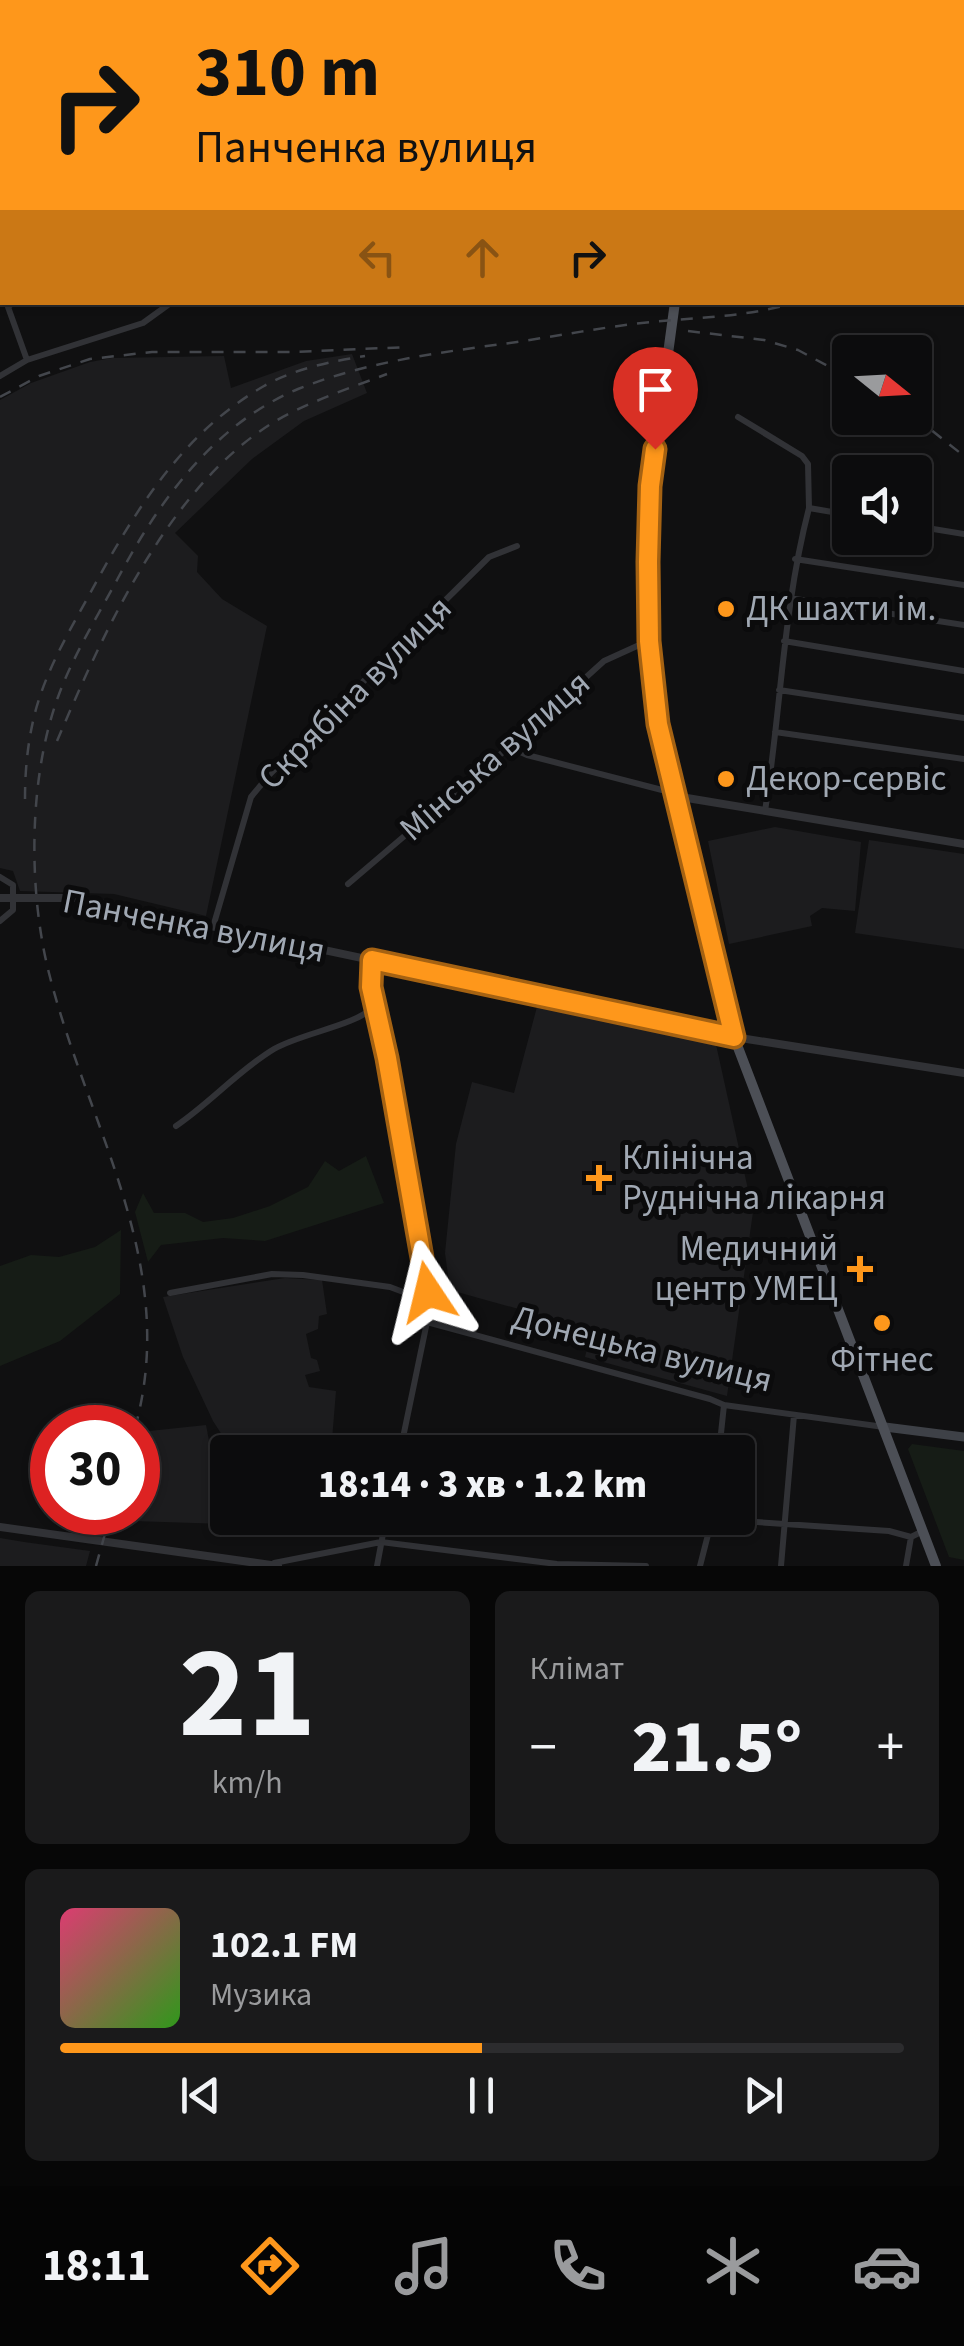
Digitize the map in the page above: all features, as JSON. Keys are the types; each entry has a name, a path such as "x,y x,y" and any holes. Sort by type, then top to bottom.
{"main road":[{"path":"675,305 650,486 649,641 658,724 734,1037 936,1566"},
{"name":"Донецька вулиця","path":"885,1427 964,1437"}],"street":[{"path":"10,305 27,360"},
{"path":"0,376 27,360 143,323 168,305"},
{"path":"738,417 802,456 808,464 809,508 790,598 765,812"},
{"path":"809,508 832,512"},
{"path":"932,529 964,534"},
{"name":"Скрябіна вулиця","path":"213,927 252,797 489,557 518,546"},
{"path":"796,559 964,585"},
{"path":"790,598 964,625"},
{"name":"Мінська вулиця","path":"348,884 604,661 649,641"},
{"path":"784,641 964,671"},
{"path":"778,690 964,718"},
{"path":"775,732 964,759"},
{"path":"509,747 662,790"},
{"path":"675,796 964,844"},
{"name":"Панченка вулиця","path":"0,877 13,885 13,910 0,921"},
{"name":"Панченка вулиця","path":"0,898 80,898 734,1037 964,1073"},
{"path":"372,960 371,987 402,1140 428,1300 404,1435"},
{"path":"176,1126 276,1048 317,1030 364,1017 375,1006"},
{"path":"170,1294 272,1274 390,1287 428,1300"},
{"name":"Донецька вулиця","path":"427,1322 724,1405 885,1427"},
{"path":"721,1435 724,1405"},
{"path":"781,1566 794,1415"},
{"path":"755,1522 911,1536 924,1531"},
{"path":"0,1527 275,1565 381,1542 557,1564 646,1566"},
{"path":"376,1566 382,1535"},
{"path":"700,1566 708,1535"},
{"path":"906,1566 911,1536"}],"shaded area":[{"path":"352,354 367,393 304,421 252,459 175,533 198,556 197,572 222,599 267,626 206,916 114,894 20,891 13,871 0,868 0,400 31,383 112,358 224,356 231,388 306,361"},
{"path":"775,827 861,842 855,911 822,908 810,916 812,926 729,944 708,841"},
{"path":"869,840 964,854 964,949 855,933"},
{"name":"Клінічна Руднічна лікарня","path":"538,1003 715,1040 753,1212 727,1396 585,1357 591,1333 576,1325 450,1290 445,1253 456,1144 472,1082 514,1093"},
{"path":"366,1156 384,1203 265,1241 223,1238 161,1245 148,1262 135,1212 143,1193 154,1213 185,1213 203,1222 233,1218 270,1206 308,1187 325,1161 339,1171"},
{"path":"121,1230 120,1294 60,1341 0,1366 0,1266 31,1255 59,1257 95,1247"},
{"path":"285,1278 322,1280 327,1314 319,1316 318,1329 306,1334 311,1358 317,1360 320,1371 305,1375 309,1387 336,1391 332,1435 222,1435 183,1357 163,1297"},
{"path":"206,1425 210,1446 210,1524 160,1522 160,1430"},
{"path":"912,1444 964,1451 964,1560 949,1557 908,1449"},
{"path":"0,1538 90,1551 86,1566 0,1566"}],"railway":[{"path":"139,1405 146,1368 146,1311 138,1254 124,1199 50,977 38,910 34,837 41,764 58,697 134,549 171,494 215,444 268,404 324,379 434,354 786,305"},
{"path":"688,331 764,340 798,350 832,368"},
{"path":"0,397 39,376 90,359 152,352 409,347"},
{"path":"25,799 31,731 46,680 104,568 160,480 207,428 264,386 313,367 365,356"},
{"path":"57,741 96,654 144,564 202,483 236,450 274,422 387,374"},
{"path":"932,431 964,456"},
{"path":"96,1566 105,1535"}],"place":[{"name":"ДК шахти ім.","path":"726,609"},
{"name":"Декор-сервіс","path":"726,779"},
{"name":"Клінічна Руднічна лікарня","path":"599,1178"},
{"name":"Медичний центр УМЕЦ","path":"860,1269"},
{"name":"Фітнес","path":"882,1323"}],"route":[{"path":"428,1292 371,987 372,960 734,1037 658,724 649,641 648,562 655,449"}]}
